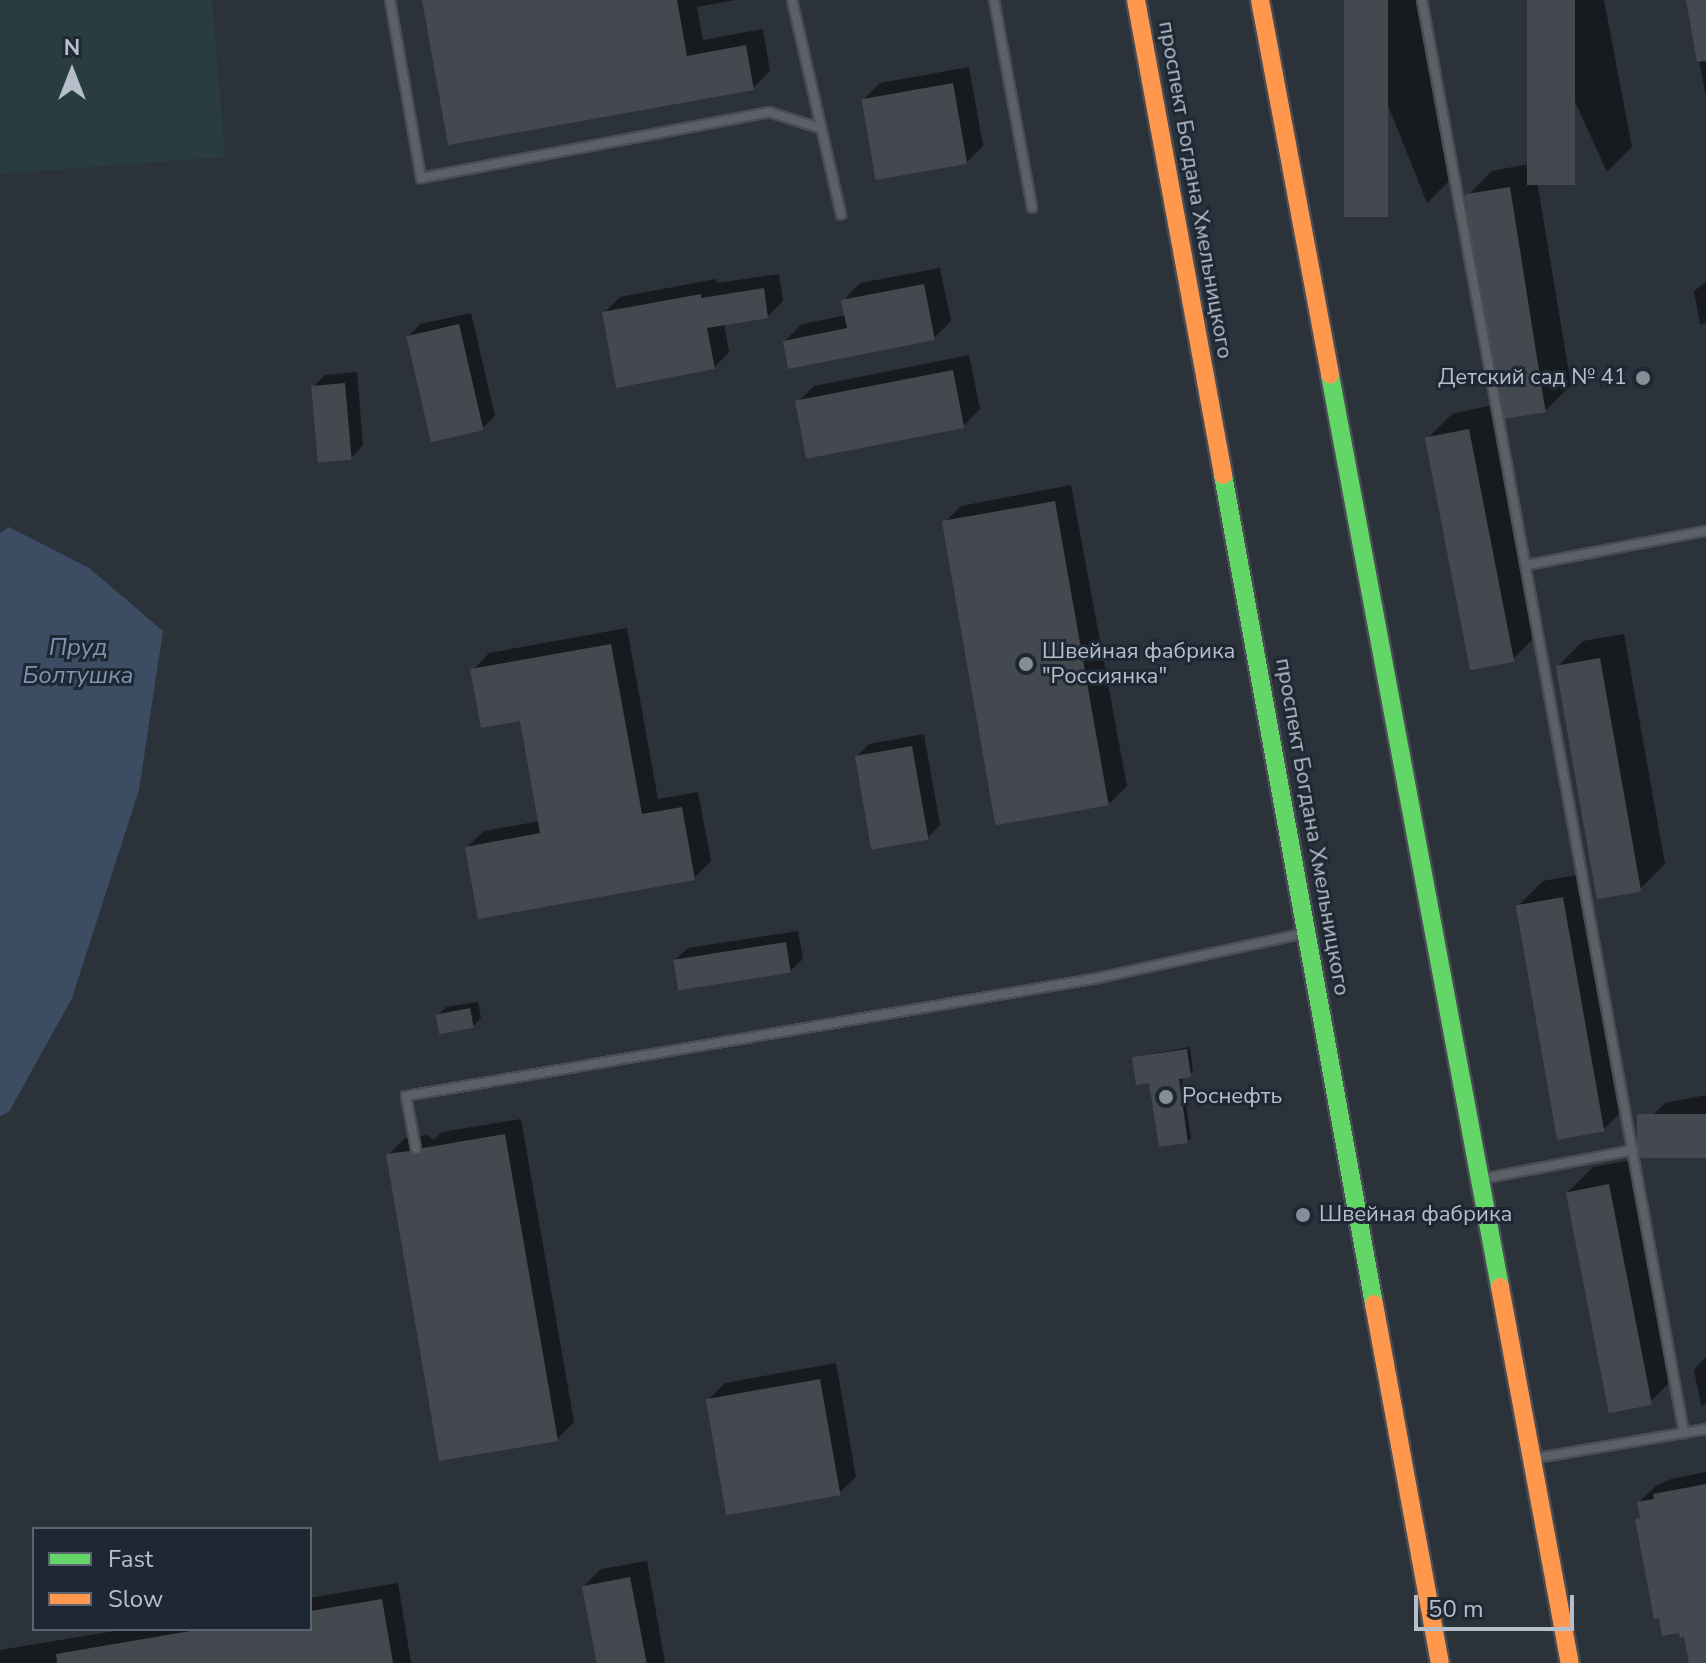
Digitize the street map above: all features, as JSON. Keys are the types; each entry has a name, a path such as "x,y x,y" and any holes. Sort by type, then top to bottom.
{"street":[{"name":"проспект Богдана Хмельницкого","path":"1136,0 1440,1663"},
{"path":"1260,0 1570,1663"}],"lane":[{"path":"390,0 421,178 769,112 819,128"},
{"path":"792,0 841,214"},
{"path":"994,0 1032,208"},
{"path":"1422,0 1684,1433"},
{"path":"1527,565 1706,531"},
{"path":"416,1149 406,1096 1078,981 1307,933"},
{"path":"1480,1179 1633,1150"},
{"path":"1532,1459 1706,1429"}],"shaded area":[{"path":"0,0 212,0 225,157 0,174"}],"water":[{"name":"Пруд Болтушка","path":"9,527 89,568 163,631 139,790 72,998 9,1112 0,1116 0,533"}],"building":[{"path":"422,0 677,0 687,56 746,45 754,90 448,145"},
{"path":"1344,0 1388,0 1388,217 1344,217"},
{"path":"1527,0 1575,0 1575,185 1527,185"},
{"path":"1686,0 1706,0 1706,61 1697,62"},
{"path":"953,83 967,164 876,180 861,99"},
{"path":"1510,187 1546,412 1500,419 1465,194"},
{"path":"924,284 935,340 788,369 783,341 847,328 841,300"},
{"path":"764,288 768,318 707,328 715,369 616,388 602,312 701,294 701,298"},
{"path":"459,324 484,430 431,442 406,336"},
{"path":"953,370 964,428 806,459 795,401"},
{"path":"345,383 352,460 318,463 311,386"},
{"path":"1469,429 1514,662 1470,670 1425,438"},
{"name":"Швейная фабрика \"Россиянка\"","path":"1055,501 1109,805 995,825 942,521"},
{"path":"611,644 642,814 682,807 695,880 478,919 465,847 540,833 520,721 481,728 470,669"},
{"path":"1600,658 1641,891 1597,899 1556,666"},
{"path":"912,746 928,840 871,850 855,756"},
{"path":"1563,897 1604,1131 1557,1140 1516,905"},
{"path":"786,942 791,973 678,990 673,960"},
{"path":"470,1008 474,1028 439,1034 436,1015"},
{"name":"Роснефть","path":"1187,1049 1191,1077 1179,1079 1188,1143 1159,1147 1149,1083 1136,1085 1132,1057"},
{"path":"1637,1114 1706,1114 1706,1158 1637,1158"},
{"path":"505,1134 558,1441 439,1461 386,1154 409,1151 417,1156 423,1148"},
{"path":"1609,1184 1652,1405 1609,1413 1566,1192"},
{"path":"820,1379 840,1495 726,1515 706,1399"},
{"path":"1706,1484 1706,1663 1689,1663 1684,1637 1680,1638 1679,1633 1662,1636 1659,1618 1654,1619 1635,1519 1640,1518 1637,1502 1654,1499 1653,1494"},
{"path":"630,1577 647,1662 597,1663 582,1586"},
{"path":"382,1599 393,1663 57,1663 56,1654 190,1631 312,1631 312,1611"}],"traffic: fast":[{"path":"1330,375 1500,1287"},
{"path":"1223,475 1374,1304"}],"traffic: slow":[{"path":"1136,0 1223,475"},
{"path":"1260,0 1330,375"},
{"path":"1500,1287 1570,1663"},
{"path":"1374,1304 1440,1663"}],"place":[{"name":"Детский сад № 41","path":"1643,378"},
{"name":"Швейная фабрика \"Россиянка\"","path":"1026,664"},
{"name":"Роснефть","path":"1166,1097"},
{"name":"Швейная фабрика","path":"1303,1215"}]}
